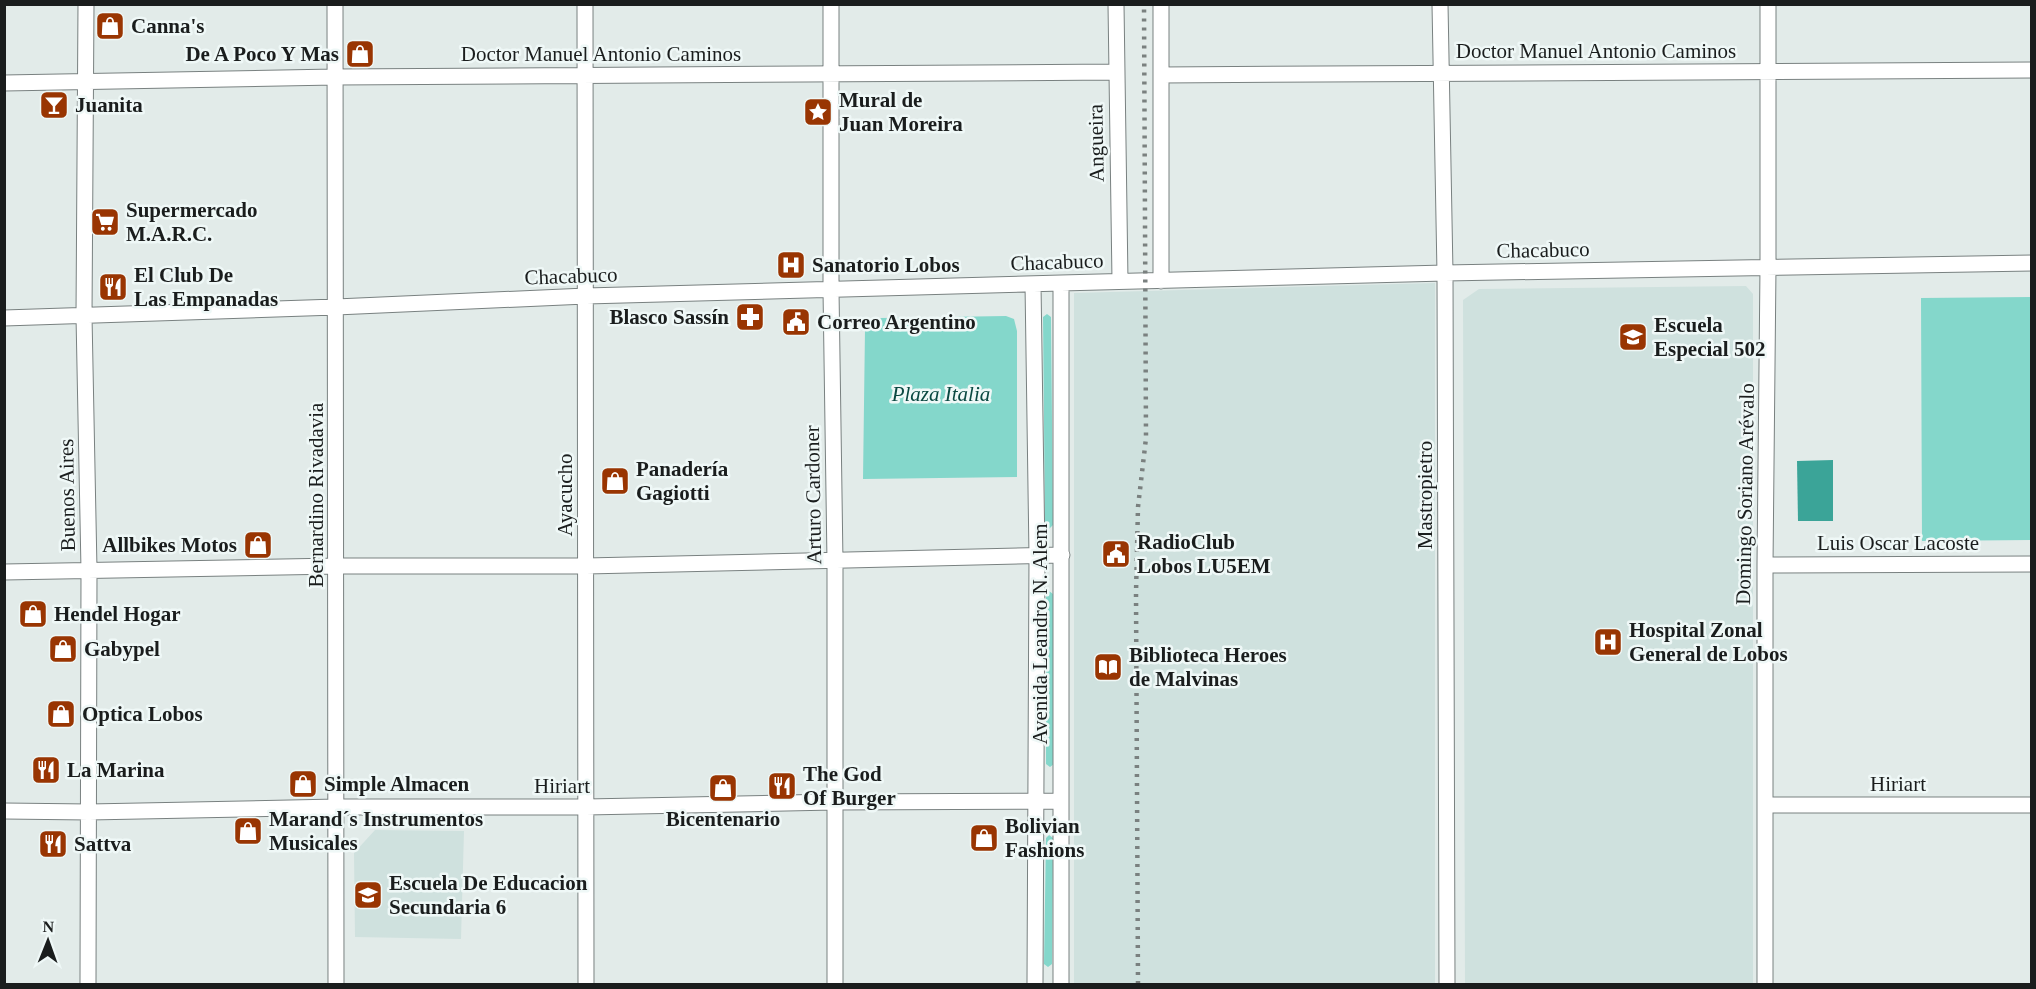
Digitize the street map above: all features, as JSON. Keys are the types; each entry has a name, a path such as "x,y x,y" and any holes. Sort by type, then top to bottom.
{"street":[{"name":"Buenos Aires","path":"86,4 84,316 89,570 88,984"},
{"name":"Bernardino Rivadavia","path":"335,4 336,984"},
{"name":"Ayacucho","path":"585,4 586,984"},
{"name":"Arturo Cardoner","path":"831,4 831,290 836,562 835,984"},
{"name":"Angueira","path":"1116,4 1120,281"},
{"path":"1161,4 1161,281"},
{"name":"Mastropietro","path":"1440,4 1445,273 1447,984"},
{"name":"Domingo Soriano Arévalo","path":"1765,984 1768,4"},
{"name":"Doctor Manuel Antonio Caminos","path":"1161,75 2031,70"},
{"name":"Doctor Manuel Antonio Caminos","path":"4,83 335,77 1116,72"},
{"name":"Chacabuco","path":"4,318 586,296 1120,281 2031,263"},
{"name":"Avenida Leandro N. Alem","path":"1061,283 1061,984"},
{"name":"Avenida Leandro N. Alem","path":"1033,284 1037,556 1035,984"},
{"path":"4,572 337,566 586,566 836,562 1062,555"},
{"name":"Luis Oscar Lacoste","path":"1765,565 2031,564"},
{"name":"Hiriart","path":"4,811 89,812 337,807 586,807 834,802 1061,801"},
{"name":"Hiriart","path":"1765,805 2031,805"},
{"path":"1035,984 1061,984"}],"shaded area":[{"path":"1435,283 1435,984 1074,984 1074,293"},
{"name":"Hospital Zonal General de Lobos","path":"1746,286 1753,294 1753,984 1465,984 1463,300 1479,289"},
{"path":"1833,460 1833,521 1798,521 1797,461"},
{"path":"375,830 464,831 461,939 355,937 354,853"}],"green space":[{"path":"2031,297 2031,540 1922,541 1921,298"},
{"path":"1047,314 1051,317 1053,525 1049,529 1045,525 1043,317"},
{"name":"Plaza Italia","path":"1006,316 1014,319 1017,331 1017,477 863,479 865,329 871,321 881,318"},
{"path":"1049,591 1053,594 1054,764 1050,767 1046,764 1046,594"},
{"path":"1049,835 1053,838 1052,964 1048,967 1044,964 1046,838"}],"railway":[{"path":"1138,984 1136,593 1138,507 1146,438 1144,4"}],"place":[{"name":"Canna's","path":"110,26"},
{"name":"De A Poco Y Mas","path":"360,54"},
{"name":"Juanita","path":"54,105"},
{"name":"Mural de Juan Moreira","path":"818,112"},
{"name":"Supermercado M.A.R.C.","path":"105,222"},
{"name":"Sanatorio Lobos","path":"791,265"},
{"name":"El Club De Las Empanadas","path":"113,287"},
{"name":"Blasco Sassín","path":"750,317"},
{"name":"Correo Argentino","path":"796,322"},
{"name":"Escuela Especial 502","path":"1633,337"},
{"name":"Panadería Gagiotti","path":"615,481"},
{"name":"Allbikes Motos","path":"258,545"},
{"name":"RadioClub Lobos LU5EM","path":"1116,554"},
{"name":"Hendel Hogar","path":"33,614"},
{"name":"Hospital Zonal General de Lobos","path":"1608,642"},
{"name":"Gabypel","path":"63,649"},
{"name":"Biblioteca Heroes de Malvinas","path":"1108,667"},
{"name":"Optica Lobos","path":"61,714"},
{"name":"La Marina","path":"46,770"},
{"name":"Simple Almacen","path":"303,784"},
{"name":"The God Of Burger","path":"782,786"},
{"name":"Bicentenario","path":"723,788"},
{"name":"Marand´s Instrumentos Musicales","path":"248,831"},
{"name":"Bolivian Fashions","path":"984,838"},
{"name":"Sattva","path":"53,844"},
{"name":"Escuela De Educacion Secundaria 6","path":"368,895"}]}
